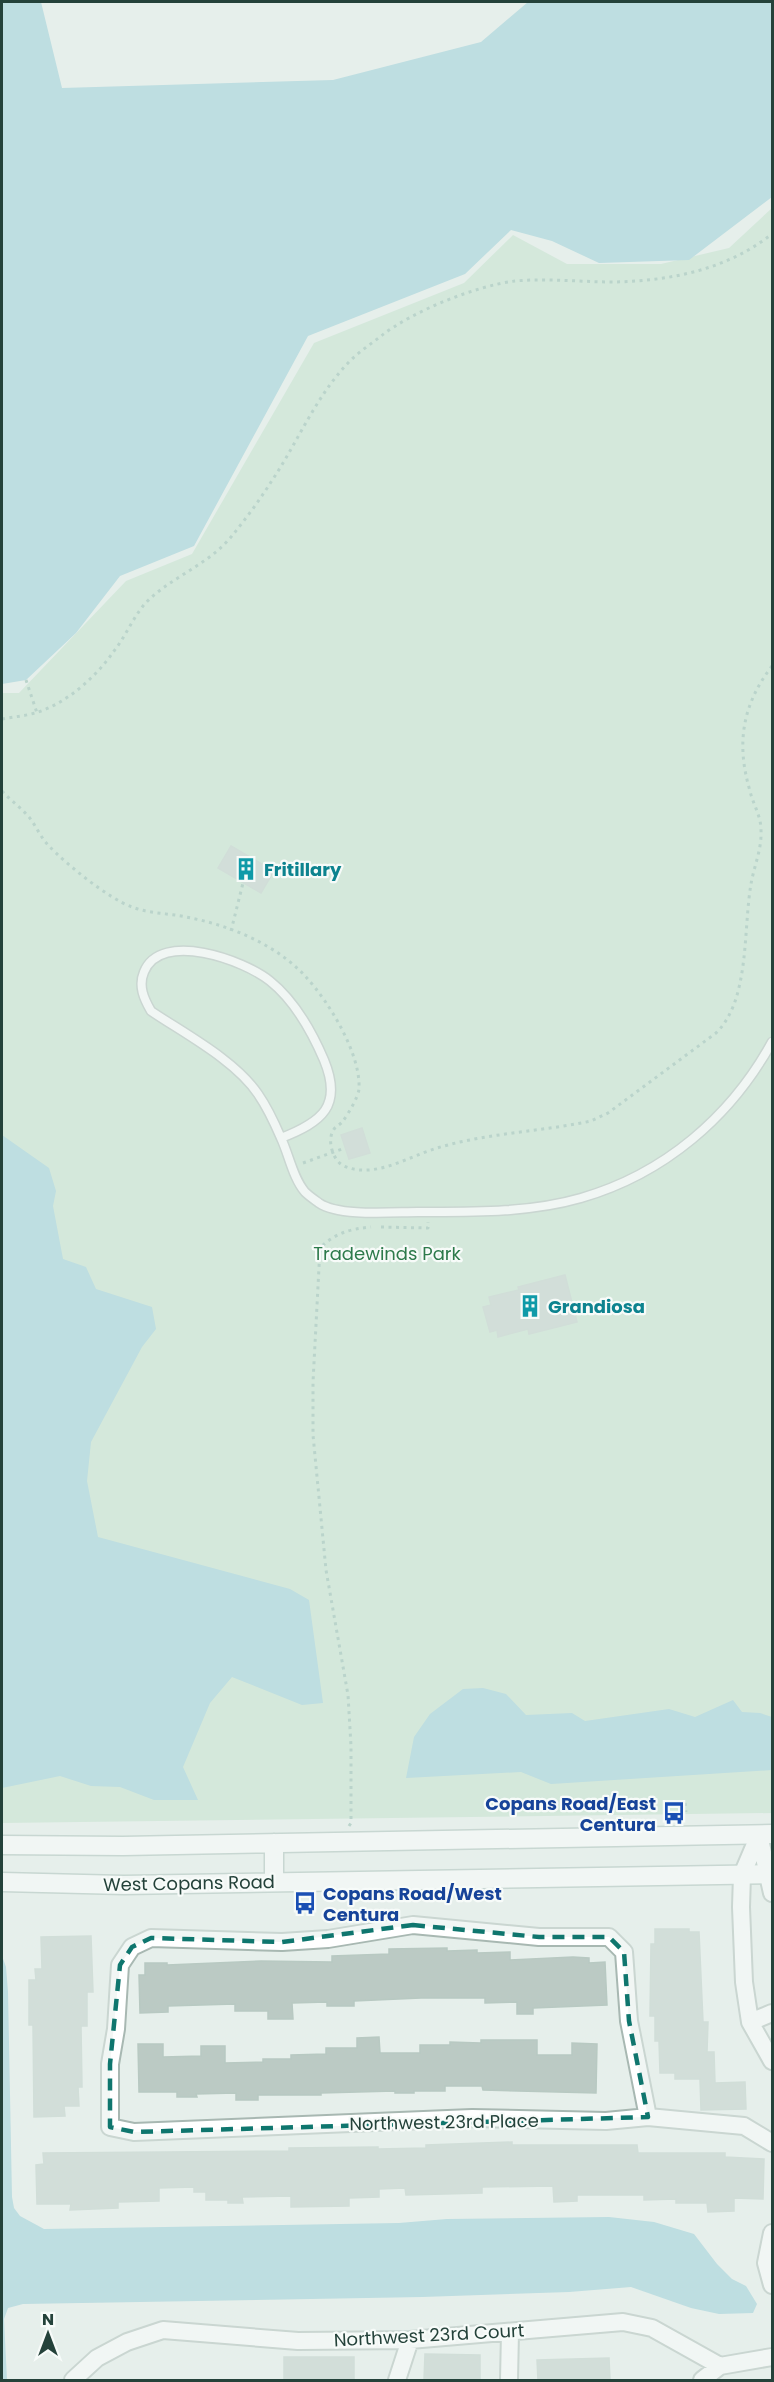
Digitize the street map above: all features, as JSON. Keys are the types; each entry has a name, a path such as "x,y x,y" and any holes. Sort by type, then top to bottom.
{"main road":[{"path":"2,1845 123,1846 766,1834"},
{"path":"274,1843 274,1882"},
{"name":"West Copans Road","path":"2,1882 124,1885 771,1874"}],"street":[{"path":"766,1834 772,1893"},
{"path":"766,1834 742,1875 741,1907 744,1982 750,2022 772,2061"},
{"name":"Northwest 23rd Place","path":"648,2117 629,2021 624,1952 609,1937 539,1937 413,1925 328,1939 282,1942 151,1938 132,1947 120,1965 116,2029 110,2064 110,2127 134,2132 472,2118 606,2121 648,2117 744,2126 772,2144"},
{"path":"750,2022 772,2013"},
{"path":"772,2233 766,2263 772,2285"},
{"name":"Northwest 23rd Court","path":"73,2380 97,2358 127,2342 163,2330 298,2341 410,2340 623,2322 652,2328 720,2366"},
{"path":"509,2380 510,2332"},
{"path":"397,2380 410,2340"},
{"path":"702,2380 720,2366 772,2357"}],"lane":[{"path":"281,1138 306,1128 320,1118 328,1107 332,1092 329,1073 316,1041 296,1009 270,981 242,964 200,952 174,950 158,955 147,964 141,978 143,997 151,1011 236,1068 258,1094 281,1138 304,1192 322,1206 344,1211 429,1212 522,1208 579,1199 613,1188 652,1167 693,1140 728,1108 756,1071 772,1042"}],"path":[{"path":"2,719 37,712 68,697 95,675 115,651 145,604 212,556 231,537 271,483 325,392 351,360 384,333 433,306 484,288 514,281 612,282 664,279 718,265 746,254 772,234"},
{"path":"333,1153 336,1162 343,1166 365,1171 383,1168 438,1148 591,1121 608,1113 726,1024 740,980 751,884 758,859 761,833 760,820 745,772 741,747 743,729 761,681 772,666"},
{"path":"26,680 37,712"},
{"path":"231,931 243,883"},
{"path":"292,1166 345,1148"},
{"path":"338,1842 351,1823 351,1746 348,1695 326,1570 313,1435 313,1382 320,1248 333,1236 353,1229 428,1228 429,1212"},
{"path":"686,1803 686,1812"}],"highlighted area":[{"path":"413,1925 539,1937 609,1937 624,1952 629,2021 648,2117 134,2132 110,2127 110,2064 120,1965 132,1947 151,1938 282,1942"}],"green space":[{"name":"Tradewinds Park","path":"772,208 772,1813 2,1823 2,693 19,693 126,581 192,554 314,343 464,283 513,235 567,264 661,264 729,248"}],"water":[{"path":"2,2 41,2 62,88 333,80 481,42 528,2 772,2 772,197 689,260 599,263 552,241 511,230 465,274 308,336 194,546 120,576 76,633 26,680 2,684"},
{"path":"2,1135 49,1168 56,1191 53,1206 63,1259 86,1267 96,1289 152,1307 156,1329 142,1347 91,1442 87,1481 98,1537 290,1589 309,1600 323,1703 302,1705 232,1677 210,1703 183,1767 198,1800 154,1800 120,1787 91,1786 60,1776 2,1788"},
{"path":"483,1688 506,1694 526,1715 572,1713 585,1721 669,1709 695,1717 733,1700 742,1712 760,1713 772,1717 772,1770 551,1784 521,1772 406,1778 414,1737 430,1714 463,1689"},
{"path":"2,1956 6,1967 8,1992 12,2197 14,2208 20,2216 44,2229 609,2217 654,2222 694,2234 732,2279 746,2286 757,2304 753,2313 719,2314 691,2308 631,2287 569,2292 422,2297 23,2304 8,2308 4,2319 7,2380 2,2380"}],"building":[{"name":"Fritillary","path":"231,846 274,871 261,893 218,868"},
{"path":"362,1128 370,1153 349,1159 341,1135"},
{"name":"Grandiosa","path":"565,1275 577,1322 529,1334 528,1329 498,1337 497,1330 490,1332 483,1307 491,1305 489,1297"},
{"path":"655,1929 689,1929 689,1932 699,1932 703,2022 708,2022 707,2052 714,2052 715,2083 745,2082 746,2109 701,2110 700,2079 675,2079 675,2073 660,2073 659,2041 655,2041 655,2016 650,2016 651,1944 655,1944"},
{"path":"91,1936 93,1992 87,1992 87,2026 81,2026 82,2087 78,2087 79,2106 64,2106 65,2116 34,2117 33,2025 29,2025 29,1980 36,1980 35,1969 42,1969 41,1937"},
{"path":"447,1948 447,1951 477,1950 477,1953 510,1952 510,1960 573,1957 589,1958 589,1963 605,1962 607,2005 533,2008 533,2014 517,2014 517,2002 485,2003 485,1998 421,1998 354,2001 354,2006 327,2006 327,2002 292,2003 293,2019 268,2019 268,2011 235,2011 235,2004 168,2006 168,2012 140,2013 139,1975 145,1975 145,1963 167,1963 167,1965 261,1961 332,1962 332,1956 389,1954 389,1949"},
{"path":"379,2037 380,2053 420,2053 420,2045 450,2045 450,2042 537,2040 537,2055 572,2055 572,2043 597,2044 596,2093 483,2090 482,2086 445,2086 445,2091 258,2095 258,2100 236,2100 236,2093 177,2097 177,2092 139,2092 138,2044 163,2044 163,2057 201,2056 201,2046 225,2046 225,2063 263,2062 263,2059 291,2059 291,2055 326,2054 326,2048 357,2048 357,2038"},
{"path":"512,2142 512,2145 637,2145 638,2153 725,2153 725,2157 764,2159 763,2199 734,2198 734,2211 708,2212 707,2203 676,2203 676,2199 644,2200 644,2195 577,2195 577,2201 554,2202 553,2186 482,2187 482,2193 406,2195 405,2188 379,2189 379,2197 349,2198 349,2206 291,2207 291,2196 242,2197 243,2203 228,2203 228,2200 206,2200 206,2192 194,2192 194,2187 159,2188 159,2201 118,2202 118,2208 70,2210 71,2204 37,2204 36,2165 44,2164 43,2153 426,2148 426,2145"},
{"path":"425,2354 480,2355 480,2380 424,2380"},
{"path":"284,2357 354,2357 354,2380 284,2380"},
{"path":"609,2358 610,2380 538,2380 537,2360"}],"place":[{"name":"Fritillary","path":"246,869"},
{"name":"Grandiosa","path":"530,1306"},
{"name":"Copans Road/East Centura","path":"674,1813"},
{"name":"Copans Road/West Centura","path":"305,1903"}]}
